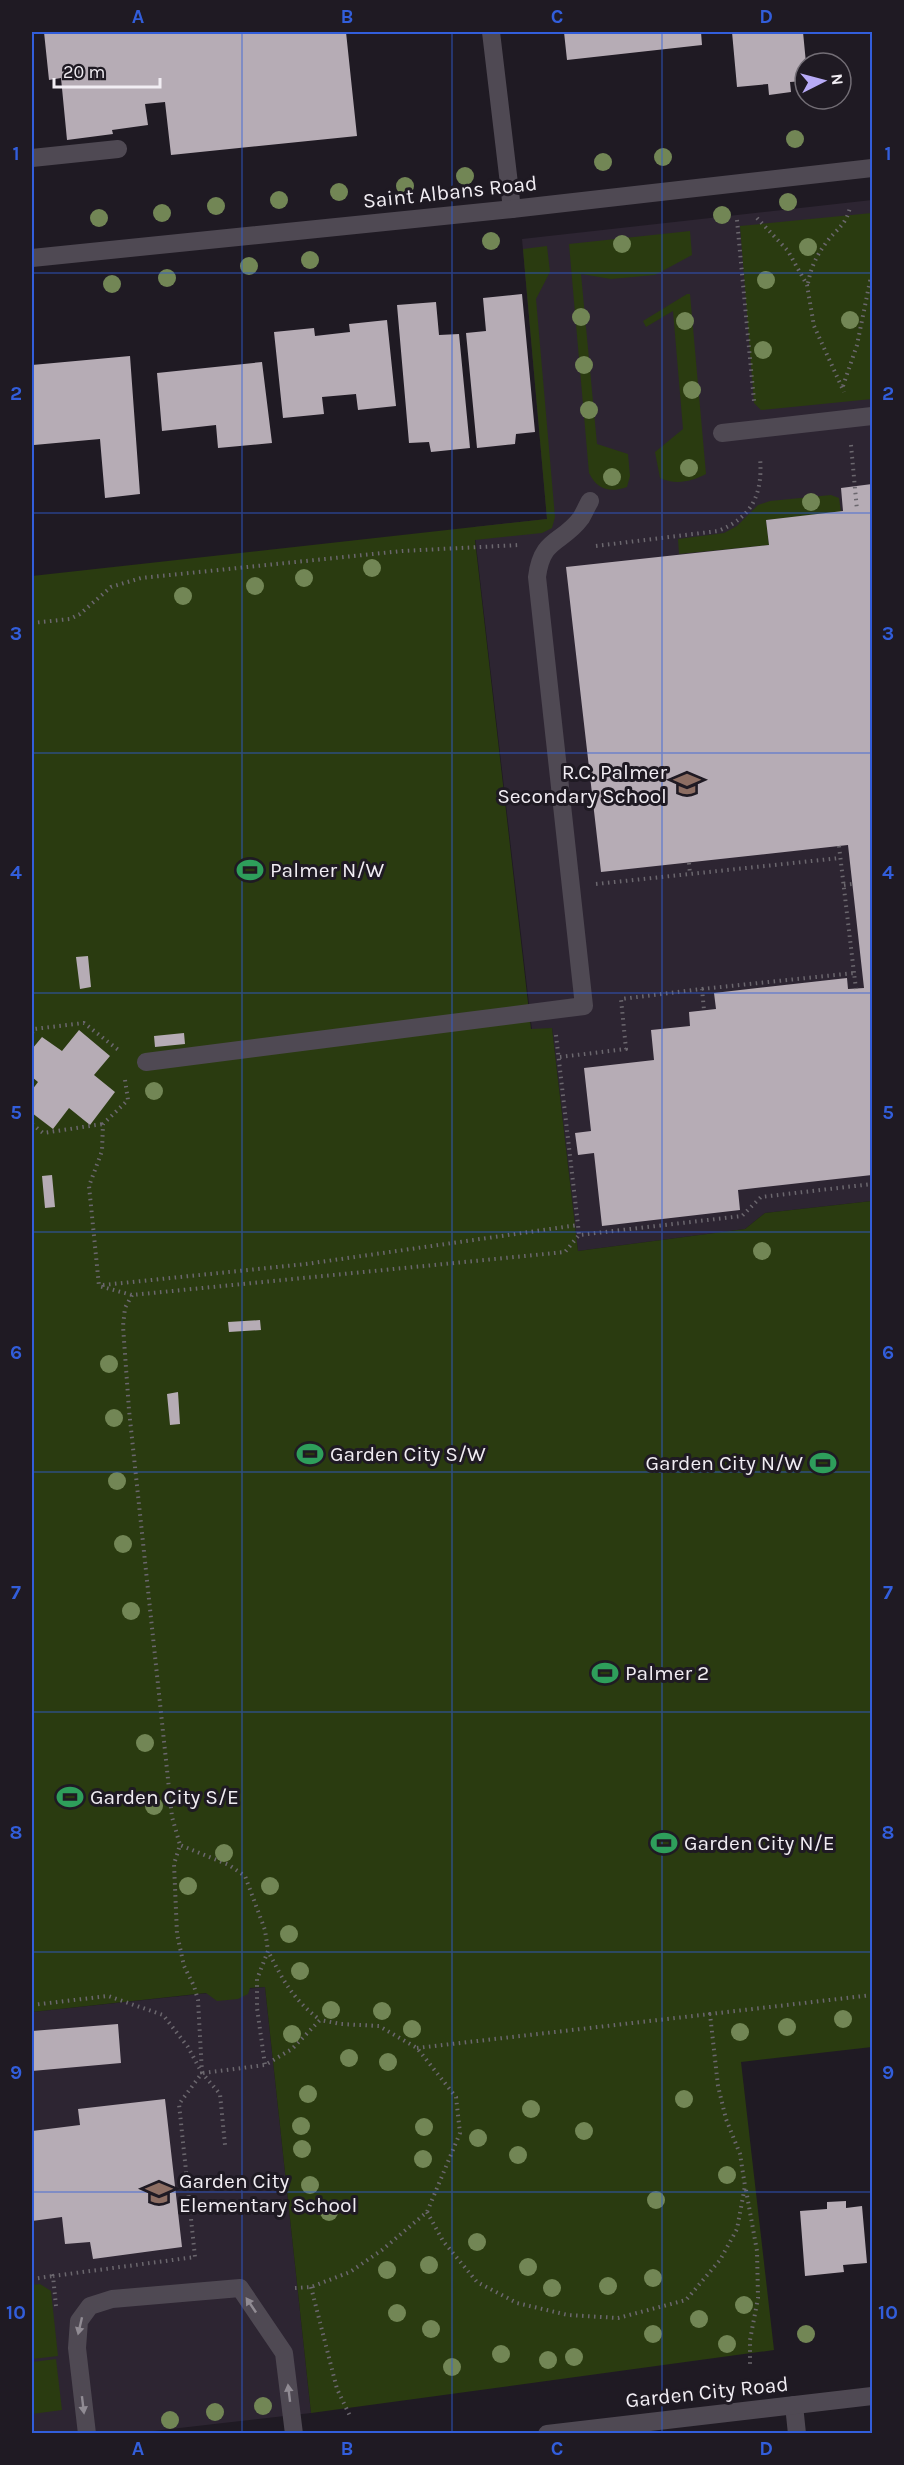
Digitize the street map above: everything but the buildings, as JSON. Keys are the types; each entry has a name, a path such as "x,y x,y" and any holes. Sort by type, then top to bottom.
{"street":[{"path":"491,32 512,209"},
{"path":"32,158 118,148"},
{"name":"Saint Albans Road","path":"32,258 512,209 873,168"},
{"path":"722,433 873,417"},
{"path":"146,1062 584,1006 537,577 539,560 550,544 580,519 590,501"},
{"path":"87,2433 77,2348 79,2320 90,2306 112,2299 240,2288 284,2353 294,2433"},
{"name":"Garden City Road","path":"547,2433 873,2396"},
{"path":"794,2405 797,2433"}],"path":[{"path":"807,285 811,266 827,242 847,220 849,207"},
{"path":"757,218 788,251 807,285 814,326 843,387 845,401"},
{"path":"737,220 754,403"},
{"path":"843,387 857,345 870,281 873,278"},
{"path":"850,438 857,510"},
{"path":"589,548 604,543 718,531 733,525 756,500 761,483 759,454"},
{"path":"32,623 69,619 80,614 111,587 141,578 402,551 550,544"},
{"path":"839,846 856,989"},
{"path":"595,884 840,858"},
{"path":"689,863 690,874"},
{"path":"843,885 852,884"},
{"path":"560,1057 626,1049 621,999 854,973"},
{"path":"702,990 704,1010"},
{"path":"553,1010 579,1235"},
{"path":"32,1033 34,1029 84,1023 122,1053 128,1100 104,1124 43,1133 32,1124"},
{"path":"123,1065 146,1062"},
{"path":"99,1286 89,1186 102,1151 104,1124"},
{"path":"99,1286 132,1295 565,1252 579,1235 742,1216 761,1197 873,1184"},
{"path":"99,1286 306,1264 578,1225"},
{"path":"32,2279 195,2257 179,2104 202,2073 198,2000 184,1966 177,1934 174,1864 180,1845 172,1818 129,1410 123,1326 124,1308 132,1295"},
{"path":"180,1845 229,1864 245,1876 265,1930 268,1950 287,1989 303,2006 320,2020 341,2024 379,2026 417,2048 456,2097 460,2133 428,2212 382,2250 350,2272 311,2287 295,2288"},
{"path":"265,2065 257,2008 257,1980 268,1950"},
{"path":"417,2048 873,1995"},
{"path":"32,2005 108,1996 163,2015 188,2047 202,2073 220,2094 225,2145"},
{"path":"710,2014 718,2086 726,2119 740,2154 757,2263 758,2298 750,2340 750,2367"},
{"path":"202,2073 265,2065 292,2049 320,2020"},
{"path":"428,2212 443,2241 477,2282 517,2303 568,2315 618,2318 686,2300 720,2260 737,2229 745,2186"},
{"path":"52,2276 57,2310"},
{"path":"311,2287 337,2388 350,2416"}],"shaded area":[{"name":"R.C. Palmer Secondary School","path":"872,200 872,1201 765,1213 745,1229 578,1251 552,1028 532,1030 474,527 547,519 522,239"},
{"name":"Garden City Elementary School","path":"265,1987 311,2413 136,2433 32,2433 32,2012"}],"green space":[{"path":"872,213 872,399 761,410 754,403 740,226"},
{"path":"690,231 692,255 655,275 611,279 581,274 597,444 628,454 630,476 627,487 615,490 605,489 592,479 589,473 569,244"},
{"path":"547,246 550,272 536,299 555,517 552,528 542,533 475,540 531,1029 552,1028 578,1251 745,1229 765,1213 872,1201 872,2047 741,2062 774,2350 311,2413 265,1987 250,1988 248,1994 238,1999 217,2001 206,1993 32,2012 32,576 547,519 523,249"},
{"path":"690,294 706,474 689,481 677,482 660,478 655,452 683,429 673,311 646,327 643,321"},
{"path":"831,495 839,498 841,512 766,520 769,545 679,554 678,539 724,533 737,526 758,505 770,501"},
{"path":"40,2284 51,2291 58,2356 32,2359 32,2285"},
{"path":"56,2359 62,2410 32,2414 32,2362"}],"place":[{"name":"R.C. Palmer Secondary School","path":"687,784"},
{"name":"Palmer N/W","path":"250,870"},
{"name":"Garden City S/W","path":"310,1454"},
{"name":"Garden City N/W","path":"823,1463"},
{"name":"Palmer 2","path":"605,1673"},
{"name":"Garden City S/E","path":"70,1797"},
{"name":"Garden City N/E","path":"664,1843"},
{"name":"Garden City Elementary School","path":"159,2193"}]}
